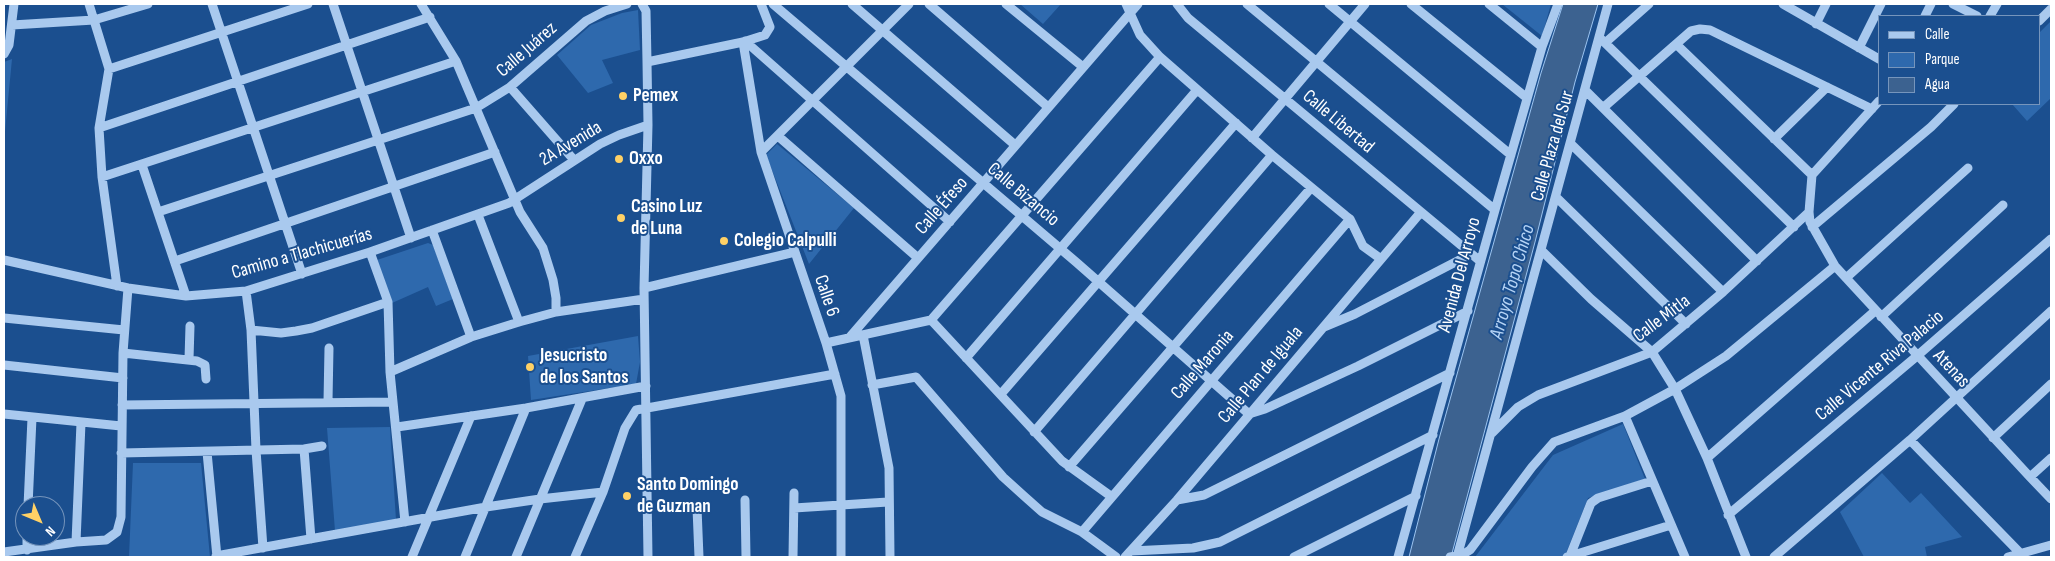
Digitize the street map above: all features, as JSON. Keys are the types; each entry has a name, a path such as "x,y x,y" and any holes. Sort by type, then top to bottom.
{"street":[{"path":"4,54 9,45 14,4"},
{"path":"89,4 109,69 99,128 102,177 117,286"},
{"path":"12,26 94,20 148,4"},
{"path":"212,4 302,274"},
{"path":"109,69 308,4"},
{"path":"333,4 411,238"},
{"path":"421,4 456,61 520,212 543,248 549,264 556,298 556,312"},
{"name":"Calle Juárez","path":"158,212 476,108 510,87 586,21 606,11 627,4"},
{"path":"648,62 765,35 769,30 769,24 760,4"},
{"name":"Calle Bizancio","path":"774,4 1060,248 1249,414"},
{"path":"852,4 1015,144"},
{"path":"761,152 909,4"},
{"path":"929,4 1048,106"},
{"path":"1006,4 1083,67"},
{"path":"1126,4 1140,35 1160,57 1252,138 1350,219 1363,246 1381,259"},
{"name":"Calle Éfeso","path":"849,338 1138,4"},
{"name":"Calle Libertad","path":"1177,4 1188,18 1480,261"},
{"path":"1247,4 1494,210"},
{"path":"1329,4 1511,154"},
{"path":"1252,138 1365,4"},
{"path":"1411,4 1527,98"},
{"path":"1489,4 1542,47"},
{"name":"Avenida Del Arroyo","path":"1398,557 1468,311 1494,210 1542,47 1558,4"},
{"name":"Calle Plaza del Sur","path":"1455,557 1585,90 1602,41 1608,4"},
{"path":"1649,4 1602,41 1794,227"},
{"path":"1782,4 1878,58"},
{"path":"1816,24 1826,4"},
{"path":"1859,48 1881,4"},
{"path":"1953,4 1975,15"},
{"path":"1991,15 1997,4"},
{"path":"647,6 648,125 644,299 648,557"},
{"path":"2040,20 2051,9"},
{"path":"99,128 430,17"},
{"path":"1604,107 1676,44 1692,31 1700,29 1710,30 1872,109"},
{"path":"744,41 950,222"},
{"name":"Calle 6","path":"744,41 761,152 826,343 841,396 841,557"},
{"path":"1676,44 1812,175 1878,102"},
{"path":"826,343 931,320 1160,57"},
{"path":"102,177 456,61"},
{"path":"510,87 574,160"},
{"path":"1774,139 1826,87"},
{"path":"966,358 1197,90"},
{"path":"1585,90 1757,261"},
{"path":"1812,227 1932,126 1948,108"},
{"path":"1001,394 1236,123"},
{"name":"2A Avenida","path":"515,199 574,160 619,134 648,125"},
{"path":"778,136 918,258"},
{"path":"1570,143 1722,292"},
{"path":"175,261 495,152"},
{"path":"1034,432 1272,155"},
{"path":"142,165 186,296"},
{"path":"1846,278 1968,168"},
{"name":"Atenas","path":"1812,175 1809,212 1812,227 1835,266 1993,438 2051,498"},
{"path":"1069,467 1311,188"},
{"path":"1556,197 1686,324"},
{"name":"Camino a Tlachicuerías","path":"4,260 117,286 186,296 246,291 411,238 509,203 515,199"},
{"path":"1707,458 1878,314 2003,205"},
{"name":"Calle Plan de Iguala","path":"1128,554 1177,500 1421,212"},
{"name":"Calle Mitla","path":"1490,435 1518,407 1538,395 1652,352 1757,261 1809,212"},
{"path":"478,214 519,322"},
{"name":"Calle Maronia","path":"1082,532 1350,219"},
{"path":"432,230 471,337"},
{"name":"Calle Vicente Riva Palacio","path":"1728,515 1917,356 2051,239"},
{"path":"1541,250 1591,299 1652,352 1675,389 1707,458 1746,557"},
{"path":"370,252 388,302 390,372 405,522"},
{"path":"644,288 795,252"},
{"path":"1322,328 1355,314 1471,254"},
{"path":"1455,557 1465,554 1474,546 1550,445 1625,416 1675,389 1726,356 1835,266"},
{"path":"4,552 76,542 106,540 117,532 121,517 122,378 128,288"},
{"path":"246,291 251,330 253,404 263,548"},
{"path":"390,372 471,337 519,322 556,312 644,299"},
{"path":"251,330 281,333 296,331 388,302"},
{"path":"1249,414 1265,410 1468,311"},
{"path":"1774,557 1910,440 2051,311"},
{"path":"4,318 124,330"},
{"path":"931,320 1034,432 1069,467 1112,496"},
{"path":"189,359 190,326"},
{"path":"863,335 889,468 890,557"},
{"path":"328,401 329,348"},
{"path":"123,353 189,359 205,365 206,379"},
{"path":"4,365 122,378"},
{"path":"1177,500 1195,498 1209,493 1450,373"},
{"path":"575,557 603,492 625,428 636,410 836,374"},
{"path":"872,385 916,377 1003,477 1024,496 1042,512 1082,532 1116,557"},
{"path":"1993,438 2051,384"},
{"path":"397,427 582,399 646,386"},
{"path":"516,557 582,399"},
{"path":"122,405 253,404 328,401 394,402"},
{"path":"465,557 526,408"},
{"path":"4,414 121,426"},
{"path":"412,557 471,416"},
{"path":"1625,416 1685,557"},
{"path":"28,496 32,418"},
{"path":"76,542 81,423"},
{"path":"1128,554 1193,548 1220,542 1433,435"},
{"path":"1910,440 2021,554"},
{"path":"121,454 304,449 322,446"},
{"path":"304,449 311,539"},
{"path":"207,452 217,556 540,498 603,492"},
{"path":"2030,477 2051,458"},
{"path":"1568,557 1586,512 1593,501 1652,481"},
{"path":"793,557 794,493"},
{"path":"1294,557 1416,496"},
{"path":"745,500 746,557"},
{"path":"794,508 888,502"},
{"path":"698,508 699,557"},
{"path":"1568,557 1671,525"},
{"path":"2008,557 2051,544"}],"green space":[{"path":"1020,4 1061,4 1043,24"},
{"path":"1502,4 1551,4 1542,36"},
{"path":"638,10 640,50 602,60 613,83 588,93 557,55 591,25 622,13"},
{"path":"2051,21 2051,98 2027,121 2013,105 2040,105 2040,32"},
{"path":"12,59 4,142 4,62"},
{"path":"777,144 854,208 809,264 766,155"},
{"path":"428,243 433,245 453,299 436,306 428,287 392,303 377,260"},
{"path":"638,336 640,362 636,384 531,400 528,356"},
{"path":"1623,424 1645,479 1588,498 1565,556 1475,557 1553,455"},
{"path":"390,427 396,520 335,531 327,428"},
{"path":"133,463 201,463 210,557 129,557"},
{"path":"1882,473 1910,503 1921,493 1962,537 1925,547 1927,557 1864,557 1840,512"}],"water":[{"name":"Arroyo Topo Chico","path":"1563,4 1598,4 1575,82 1535,242 1451,557 1409,557 1439,439 1541,73"}],"place":[{"name":"Pemex","path":"623,96"},
{"name":"Oxxo","path":"619,159"},
{"name":"Casino Luz de Luna","path":"621,218"},
{"name":"Colegio Calpulli","path":"724,241"},
{"name":"Jesucristo de los Santos","path":"530,367"},
{"name":"Santo Domingo de Guzman","path":"627,496"}]}
